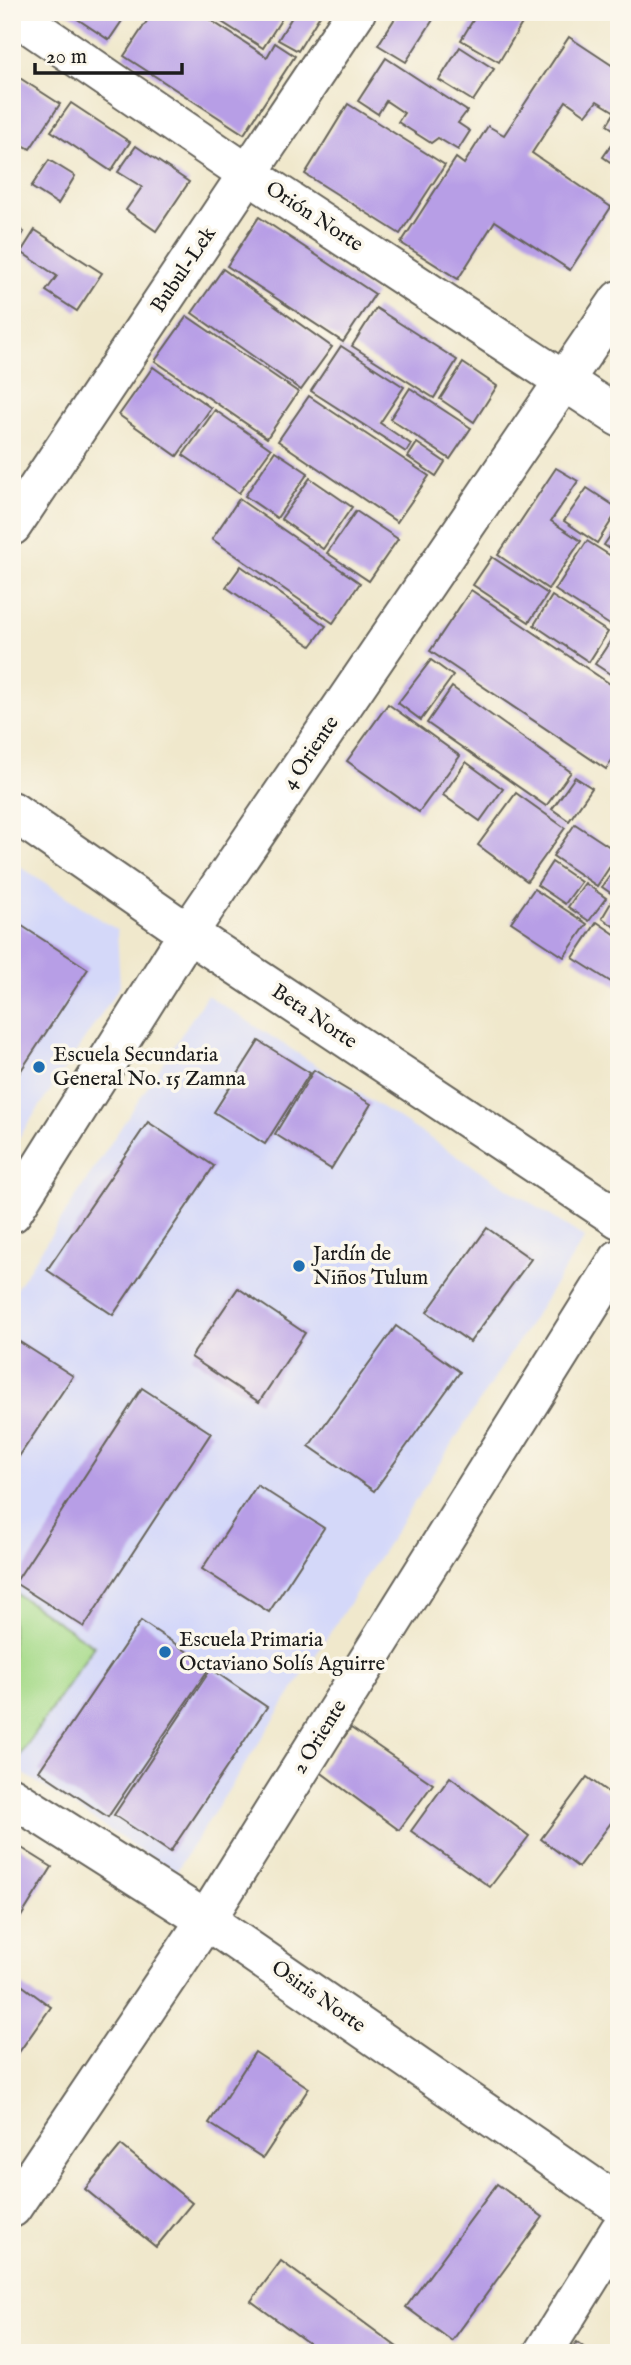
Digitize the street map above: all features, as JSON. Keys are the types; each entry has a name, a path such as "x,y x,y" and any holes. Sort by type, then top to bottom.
{"street":[{"name":"Bubul-Lek","path":"12,526 356,12"},
{"name":"Orión Norte","path":"12,13 248,174 619,417"},
{"name":"4 Oriente","path":"12,1213 188,933 619,300"},
{"name":"Beta Norte","path":"12,811 188,933 619,1219"},
{"name":"2 Oriente","path":"12,2208 206,1920 619,1259"},
{"name":"Osiris Norte","path":"12,1797 206,1920 619,2205"},
{"path":"544,2353 619,2231"}],"shaded area":[{"name":"Escuela Secundaria General No. 15 Zamna","path":"12,861 117,930 120,986 12,1148"},
{"path":"207,995 585,1238 175,1873 12,1766 12,1295"}],"green space":[{"path":"12,1591 94,1646 19,1757 12,1753"}],"building":[{"path":"67,12 128,12 109,40"},
{"path":"153,12 198,12 267,57 275,43 295,56 244,134 124,56"},
{"path":"206,12 286,12 263,48"},
{"path":"295,12 322,12 298,51 278,40"},
{"path":"399,12 438,12 406,62 378,45"},
{"path":"478,12 522,12 527,15 499,62 461,40"},
{"path":"569,37 619,70 619,133 607,125 615,112 597,101 586,115 566,101 532,153 611,207 570,270 495,221 458,279 401,243 456,158 464,164 488,126 504,135"},
{"path":"460,47 494,69 473,101 439,80"},
{"path":"386,58 467,111 458,123 470,131 458,150 438,138 431,143 398,122 404,113 386,101 378,114 358,101"},
{"path":"12,73 60,104 30,149 17,142 12,149"},
{"path":"71,103 130,142 111,171 51,131"},
{"path":"348,104 445,165 400,234 305,174"},
{"path":"619,134 619,168 603,157"},
{"path":"136,146 189,182 156,231 126,210 142,187 118,172"},
{"path":"49,160 75,176 58,204 31,187"},
{"path":"259,217 375,294 343,342 227,266"},
{"path":"12,224 24,232 12,251"},
{"path":"35,230 102,273 77,311 46,291 57,276 21,252"},
{"path":"223,269 332,347 301,390 192,313"},
{"path":"376,308 457,360 434,398 352,346"},
{"path":"187,316 298,392 267,438 155,361"},
{"path":"341,346 404,387 380,423 411,444 406,452 311,391"},
{"path":"463,363 497,386 474,422 440,399"},
{"path":"153,367 211,408 177,456 119,415"},
{"path":"410,388 471,428 450,459 390,419"},
{"path":"309,396 429,476 397,522 278,441"},
{"path":"215,410 271,449 239,493 183,455"},
{"path":"417,443 445,462 436,476 408,457"},
{"path":"275,451 308,473 277,518 245,496"},
{"path":"556,468 578,481 551,521 581,541 548,589 498,555"},
{"path":"310,478 352,507 323,549 281,519"},
{"path":"587,488 619,509 597,543 564,521"},
{"path":"239,499 360,583 333,623 212,539"},
{"path":"356,511 398,539 369,581 327,553"},
{"path":"619,523 619,555 604,545"},
{"path":"587,541 619,561 619,612 610,625 555,590"},
{"path":"492,557 548,594 529,622 473,585"},
{"path":"241,566 326,626 311,646 226,587"},
{"path":"471,590 619,690 619,750 606,769 430,651"},
{"path":"552,596 608,632 589,662 534,625"},
{"path":"619,628 619,680 595,664"},
{"path":"431,660 453,676 421,720 398,703"},
{"path":"452,687 571,772 546,806 427,723"},
{"path":"388,704 460,756 419,812 347,761"},
{"path":"466,762 503,789 480,821 443,795"},
{"path":"575,777 592,788 569,821 552,809"},
{"path":"516,793 565,828 527,881 478,845"},
{"path":"575,824 619,853 597,886 553,856"},
{"path":"552,862 581,882 565,904 537,885"},
{"path":"619,863 619,930 602,918 615,896 602,887"},
{"path":"585,883 606,898 589,921 568,907"},
{"path":"534,889 587,924 564,957 511,922"},
{"path":"16,922 88,969 12,1084 12,928"},
{"path":"597,922 619,937 619,987 573,958"},
{"path":"259,1041 310,1073 265,1144 214,1112"},
{"path":"314,1070 371,1104 331,1169 275,1134"},
{"path":"148,1122 214,1166 113,1315 47,1270"},
{"path":"487,1228 531,1259 470,1342 427,1312"},
{"path":"238,1288 305,1333 259,1402 191,1357"},
{"path":"396,1326 460,1372 374,1491 309,1446"},
{"path":"12,1337 73,1376 12,1467"},
{"path":"142,1388 211,1433 84,1627 15,1583"},
{"path":"257,1485 324,1528 269,1612 202,1569"},
{"path":"141,1621 210,1667 108,1817 39,1771"},
{"path":"211,1669 267,1707 170,1852 114,1815"},
{"path":"351,1728 433,1784 399,1830 319,1771"},
{"path":"450,1777 529,1836 490,1887 411,1831"},
{"path":"587,1777 619,1800 619,1812 578,1867 541,1839"},
{"path":"12,1842 52,1867 12,1931"},
{"path":"12,1978 51,2007 12,2062"},
{"path":"255,2052 309,2088 263,2158 209,2123"},
{"path":"121,2145 192,2203 156,2247 85,2189"},
{"path":"497,2184 543,2217 452,2341 406,2307"},
{"path":"281,2261 405,2353 322,2353 251,2301"},
{"path":"577,2342 591,2353 568,2353"}],"place":[{"name":"Escuela Secundaria General No. 15 Zamna","path":"39,1067"},
{"name":"Jardín de Niños Tulum","path":"299,1266"},
{"name":"Escuela Primaria Octaviano Solís Aguirre","path":"165,1652"}]}
